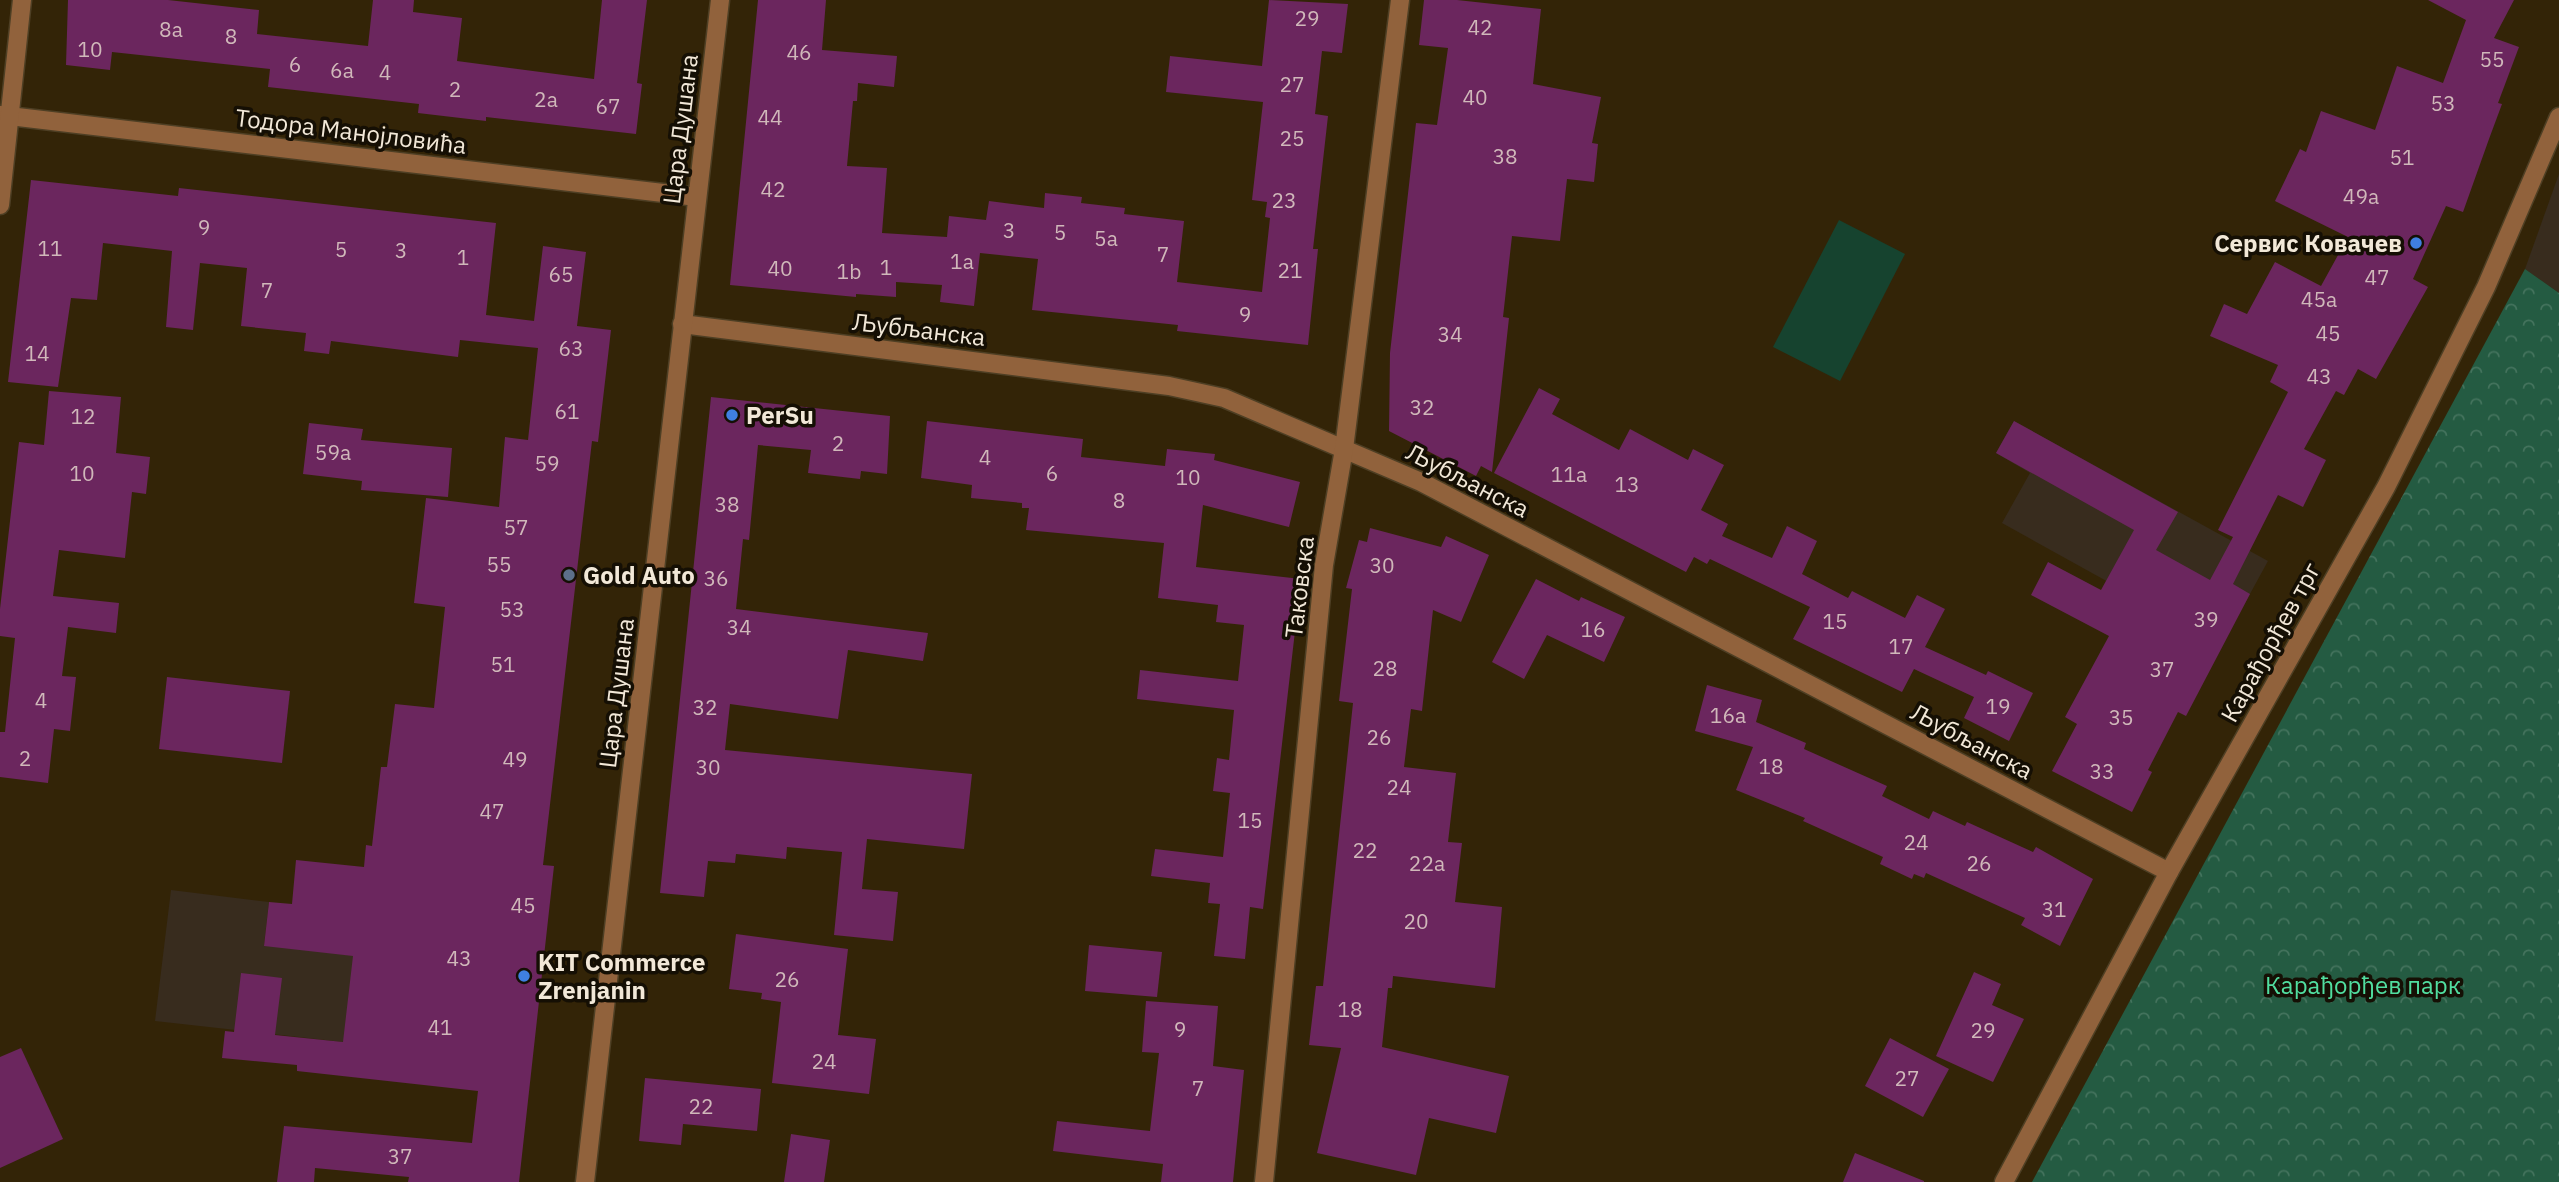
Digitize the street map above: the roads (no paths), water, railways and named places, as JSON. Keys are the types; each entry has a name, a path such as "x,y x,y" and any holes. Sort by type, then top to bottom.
{"street":[{"path":"0,205 5,115 22,0"},
{"name":"Цара Душана","path":"584,1182 720,0"},
{"name":"Таковска","path":"1264,1182 1324,565 1344,449 1400,0"},
{"name":"Тодора Манојловића","path":"5,115 697,197"},
{"name":"Карађорђев трг","path":"2004,1182 2169,872 2386,487 2486,287 2559,117"},
{"name":"Љубљанска","path":"682,324 1169,386 1224,398 1422,482 2169,872"}],"place":[{"name":"Сервис Ковачев","path":"2416,243"},
{"name":"PerSu","path":"732,415"},
{"name":"Gold Auto","path":"569,575"},
{"name":"KIT Commerce Zrenjanin","path":"524,976"}],"park label":[{"name":"Карађорђев парк","path":"2363,985"}]}
